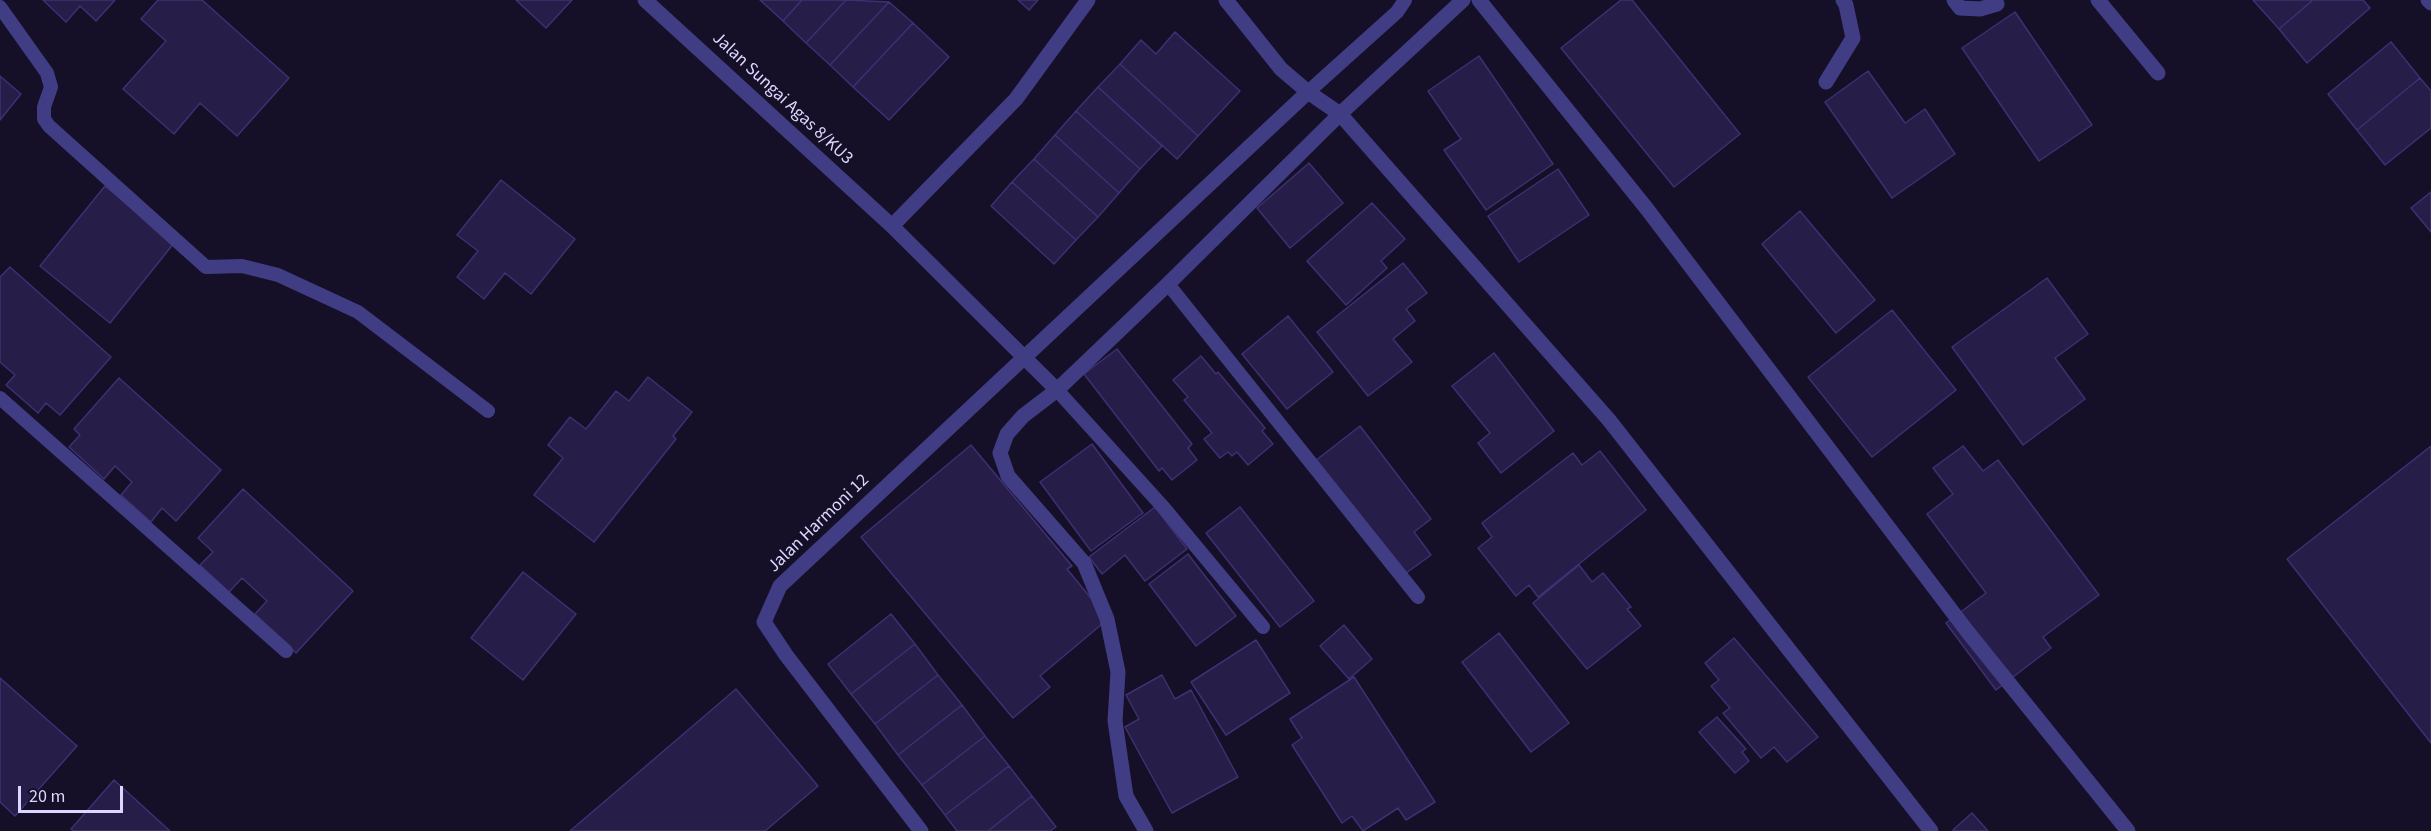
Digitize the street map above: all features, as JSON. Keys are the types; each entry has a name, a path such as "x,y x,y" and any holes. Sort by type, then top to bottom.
{"street":[{"name":"Jalan Sungai Agas 8/KU3","path":"645,0 892,226 1057,390"},
{"path":"892,226 1016,99 1088,0"},
{"path":"1226,0 1281,69 1308,92 1340,114 1608,420 1932,831"},
{"path":"1146,831 1126,795 1115,721 1118,672 1107,619 1084,563 1008,476 1000,453 1007,434 1023,416 1057,390 1340,114 1463,0"},
{"path":"1479,0 1647,209 1967,632 2128,831"},
{"path":"1826,82 1853,38 1843,0"},
{"path":"1954,0 1960,8 1980,9 1997,4"},
{"path":"2098,0 2158,73"},
{"path":"1025,357 1308,92"},
{"name":"Jalan Harmoni 12","path":"921,831 786,655 764,622 780,586 1025,357"}],"lane":[{"path":"1308,92 1397,12 1405,0"},
{"path":"0,7 47,73 51,87 44,107 44,119 49,126 206,267 242,266 278,275 358,312 488,411"},
{"path":"1168,284 1418,597"},
{"path":"1057,390 1164,508 1263,627"},
{"path":"0,398 286,651"}],"building":[{"path":"43,0 115,0 96,21 80,6 66,22"},
{"path":"158,0 202,0 289,78 237,136 200,103 174,134 123,89 166,41 141,19"},
{"path":"516,0 572,0 546,28"},
{"path":"760,0 802,0 783,21"},
{"path":"802,0 846,0 806,43 783,21"},
{"path":"846,0 889,2 830,65 806,43"},
{"path":"1018,0 1038,0 1029,10"},
{"path":"1621,0 1632,0 1740,134 1674,187 1561,48"},
{"path":"2253,0 2313,0 2279,29"},
{"path":"2313,0 2363,0 2370,8 2307,63 2279,29"},
{"path":"889,2 913,23 853,87 830,65"},
{"path":"2015,12 2092,125 2039,161 1962,48"},
{"path":"913,23 949,57 889,120 853,87"},
{"path":"1175,32 1240,91 1198,136 1120,64 1141,40 1156,54"},
{"path":"2391,42 2420,78 2357,130 2328,94"},
{"path":"1479,56 1553,164 1486,210 1444,150 1461,139 1428,91"},
{"path":"1120,64 1198,136 1177,159 1098,87"},
{"path":"1868,71 1905,123 1925,109 1955,154 1892,198 1825,102"},
{"path":"0,76 21,94 0,120"},
{"path":"2420,78 2431,91 2431,128 2385,165 2357,130"},
{"path":"1098,87 1162,146 1140,169 1076,111"},
{"path":"1076,111 1140,169 1119,193 1055,135"},
{"path":"1055,135 1119,193 1098,217 1034,159"},
{"path":"1034,159 1098,217 1076,240 1012,182"},
{"path":"1309,163 1343,203 1290,248 1257,208"},
{"path":"1558,169 1589,215 1519,262 1488,216"},
{"path":"501,180 575,239 531,294 505,273 484,299 457,277 478,251 457,235"},
{"path":"1012,182 1076,240 1054,264 991,206"},
{"path":"105,186 174,243 110,323 40,266"},
{"path":"2431,192 2431,232 2411,208"},
{"path":"1372,203 1405,239 1381,261 1387,268 1346,305 1307,261"},
{"path":"1800,211 1875,300 1836,333 1762,244"},
{"path":"1403,263 1427,293 1406,309 1415,321 1393,339 1412,362 1368,396 1317,332"},
{"path":"10,267 111,357 60,415 46,403 38,413 6,385 15,375 0,362 0,277"},
{"path":"2047,278 2088,334 2055,358 2085,399 2023,445 1952,347"},
{"path":"1892,310 1956,390 1872,457 1808,377"},
{"path":"1288,316 1333,372 1287,409 1242,354"},
{"path":"1117,349 1192,444 1188,448 1197,460 1172,480 1162,468 1159,471 1084,374"},
{"path":"1494,353 1554,431 1501,473 1478,443 1490,433 1452,386"},
{"path":"1201,356 1216,374 1218,372 1265,428 1262,431 1273,444 1248,465 1237,452 1232,456 1228,452 1220,458 1204,439 1212,433 1184,400 1188,397 1173,380"},
{"path":"648,377 692,412 673,436 676,439 594,542 534,495 563,458 548,445 570,417 586,429 616,391 629,401"},
{"path":"119,378 221,470 176,521 162,508 151,522 121,495 132,482 115,466 104,479 69,447 80,435 74,429"},
{"path":"1360,426 1431,519 1414,532 1431,555 1402,576 1315,461"},
{"path":"1092,444 1143,513 1091,551 1040,482"},
{"path":"971,445 1072,566 1067,569 1108,619 1040,676 1050,687 1013,718 861,537"},
{"path":"1963,446 1983,471 1998,460 2099,595 2043,637 2051,648 1996,690 1946,623 1986,593 1927,514 1953,494 1933,468"},
{"path":"2431,446 2431,743 2287,559"},
{"path":"1600,451 1646,510 1538,597 1529,585 1516,596 1478,548 1492,537 1482,523 1573,453 1582,465"},
{"path":"243,489 353,591 296,653 255,614 267,601 242,578 229,592 200,565 213,552 198,538"},
{"path":"1155,507 1187,549 1145,581 1125,555 1102,574 1089,557"},
{"path":"1240,507 1314,601 1280,627 1206,533"},
{"path":"1188,554 1236,616 1196,646 1149,584"},
{"path":"1579,565 1592,582 1603,573 1631,607 1627,609 1641,626 1587,669 1533,603"},
{"path":"523,572 576,614 523,680 471,638"},
{"path":"891,614 915,644 851,694 828,664"},
{"path":"1344,625 1372,659 1349,679 1320,646"},
{"path":"1499,633 1569,723 1531,752 1462,662"},
{"path":"1734,638 1818,737 1787,762 1774,747 1761,758 1723,713 1730,708 1711,686 1719,680 1705,663"},
{"path":"1256,640 1290,693 1226,735 1191,682"},
{"path":"915,644 938,675 875,724 851,694"},
{"path":"938,675 962,705 898,755 875,724"},
{"path":"1162,675 1175,699 1191,690 1238,777 1172,813 1125,727 1139,719 1126,695"},
{"path":"1354,677 1435,802 1406,820 1398,808 1363,831 1352,816 1342,823 1292,745 1302,738 1290,719"},
{"path":"0,678 77,746 15,816 0,802"},
{"path":"736,689 818,786 765,831 570,831"},
{"path":"962,705 985,736 922,785 898,755"},
{"path":"1717,717 1746,749 1742,752 1749,761 1735,773 1699,732"},
{"path":"985,736 1009,766 945,815 922,785"},
{"path":"1009,766 1032,796 988,831 957,831 945,815"},
{"path":"114,780 170,831 74,831 71,829"},
{"path":"1032,796 1056,827 1050,831 988,831"},
{"path":"1972,813 1988,831 1953,830"}]}
